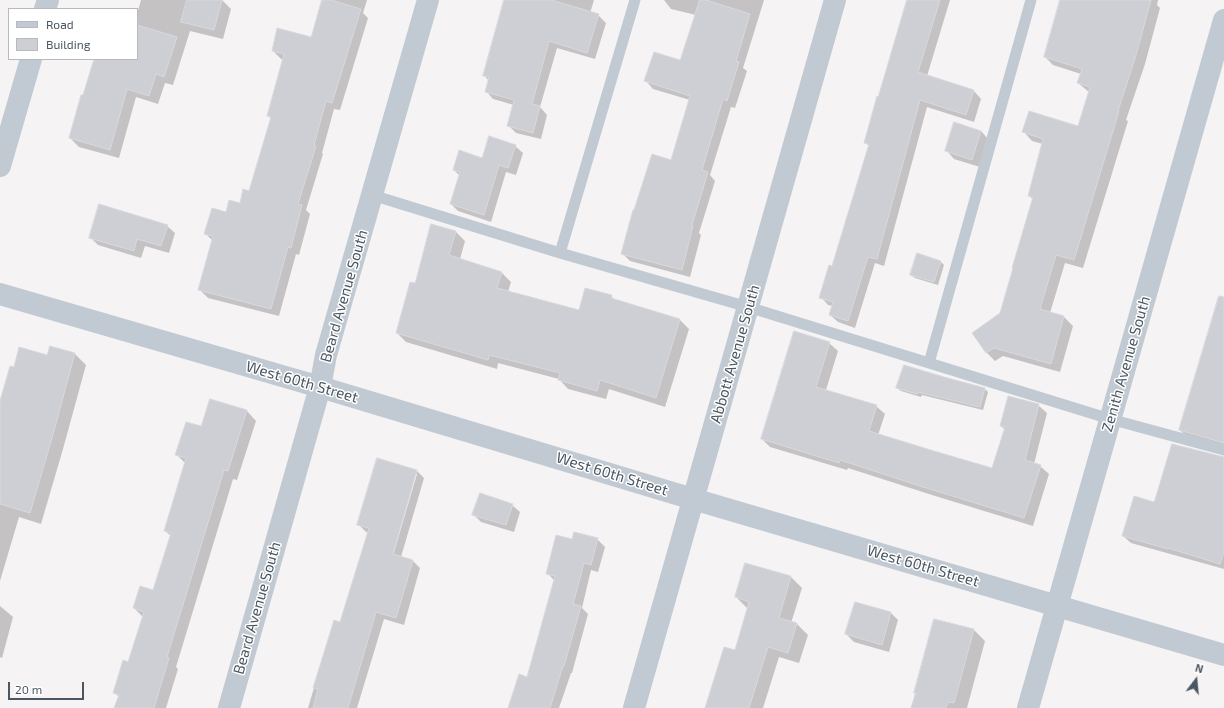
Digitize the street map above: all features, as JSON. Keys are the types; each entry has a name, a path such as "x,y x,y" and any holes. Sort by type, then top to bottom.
{"street":[{"name":"Beard Avenue South","path":"229,708 320,387 326,355 428,0"},
{"name":"Abbott Avenue South","path":"634,708 835,0"},
{"name":"Zenith Avenue South","path":"1028,708 1224,20"},
{"path":"0,166 31,60"},
{"name":"West 60th Street","path":"0,294 320,387 1224,655"}],"lane":[{"path":"560,253 635,0"},
{"path":"929,363 1031,0"},
{"path":"372,195 560,253 748,307 1110,419 1224,450"}],"building":[{"path":"187,0 222,0 214,30 181,22"},
{"path":"322,0 331,0 361,9 332,103 326,101 314,145 316,146 298,204 302,205 291,248 288,247 271,309 198,290 213,236 204,234 212,208 226,212 229,200 240,203 243,189 249,191 271,117 267,116 284,54 272,51 277,28 311,37"},
{"path":"504,0 551,0 599,14 587,53 549,41 532,104 540,106 533,133 507,126 514,100 485,92 489,77 483,76"},
{"path":"700,0 706,0 750,14 736,61 739,62 727,101 723,99 702,170 708,172 692,225 682,270 621,254 633,210 652,154 671,160 690,96 644,81 654,52 680,60"},
{"path":"907,0 940,0 918,72 974,90 966,115 920,100 877,259 868,257 848,321 829,315 833,302 819,298 829,265 832,266 869,144 864,143"},
{"path":"1060,0 1151,0 1136,55 1074,260 1056,255 1040,309 1064,316 1051,364 994,348 986,353 972,333 1000,313 1033,197 1028,196 1043,139 1022,132 1029,111 1078,126 1090,87 1077,83 1082,69 1044,57"},
{"path":"138,25 177,37 164,77 156,74 149,96 127,89 110,150 69,138 81,95 83,95 94,60 138,60"},
{"path":"954,122 981,131 972,160 945,151"},
{"path":"489,136 516,145 508,168 499,165 484,215 450,204 460,172 453,170 459,150 482,158"},
{"path":"99,204 168,225 161,246 137,239 134,251 89,238"},
{"path":"431,224 456,231 449,255 502,272 497,288 579,310 585,288 612,295 611,298 680,319 656,398 600,380 597,391 558,380 560,373 489,355 488,360 396,333 410,282 415,283"},
{"path":"917,253 941,261 934,282 910,275"},
{"path":"1219,296 1224,297 1224,443 1179,430"},
{"path":"794,331 830,342 816,387 877,405 869,431 934,451 992,468 1005,427 1000,426 1008,396 1039,404 1025,460 1041,465 1024,518 840,460 839,463 761,439"},
{"path":"50,346 75,353 30,513 0,504 0,401 10,366 14,367 19,347 47,355"},
{"path":"904,365 985,388 980,407 918,392 917,394 896,388"},
{"path":"210,399 247,410 228,471 224,470 167,657 169,658 154,708 114,708 119,695 113,693 123,660 128,662 144,612 133,608 140,586 153,590 171,533 164,531 186,458 175,455 186,422 201,426"},
{"path":"1172,444 1224,457 1224,552 1220,564 1122,536 1134,496 1154,502"},
{"path":"377,458 417,470 393,554 413,560 396,618 376,612 348,708 313,708 318,689 313,688 334,620 340,622 369,528 357,525"},
{"path":"480,493 513,504 506,525 472,515"},
{"path":"574,532 598,538 591,565 584,563 573,604 581,606 550,708 508,708 519,674 527,677 555,576 546,574 556,535 572,539"},
{"path":"745,563 791,576 779,618 797,623 788,653 768,647 749,708 705,708 724,647 735,650 749,602 735,597"},
{"path":"855,602 891,612 882,645 845,634"},
{"path":"934,619 974,629 954,703 948,702 946,708 911,708 916,693 914,693"}]}
